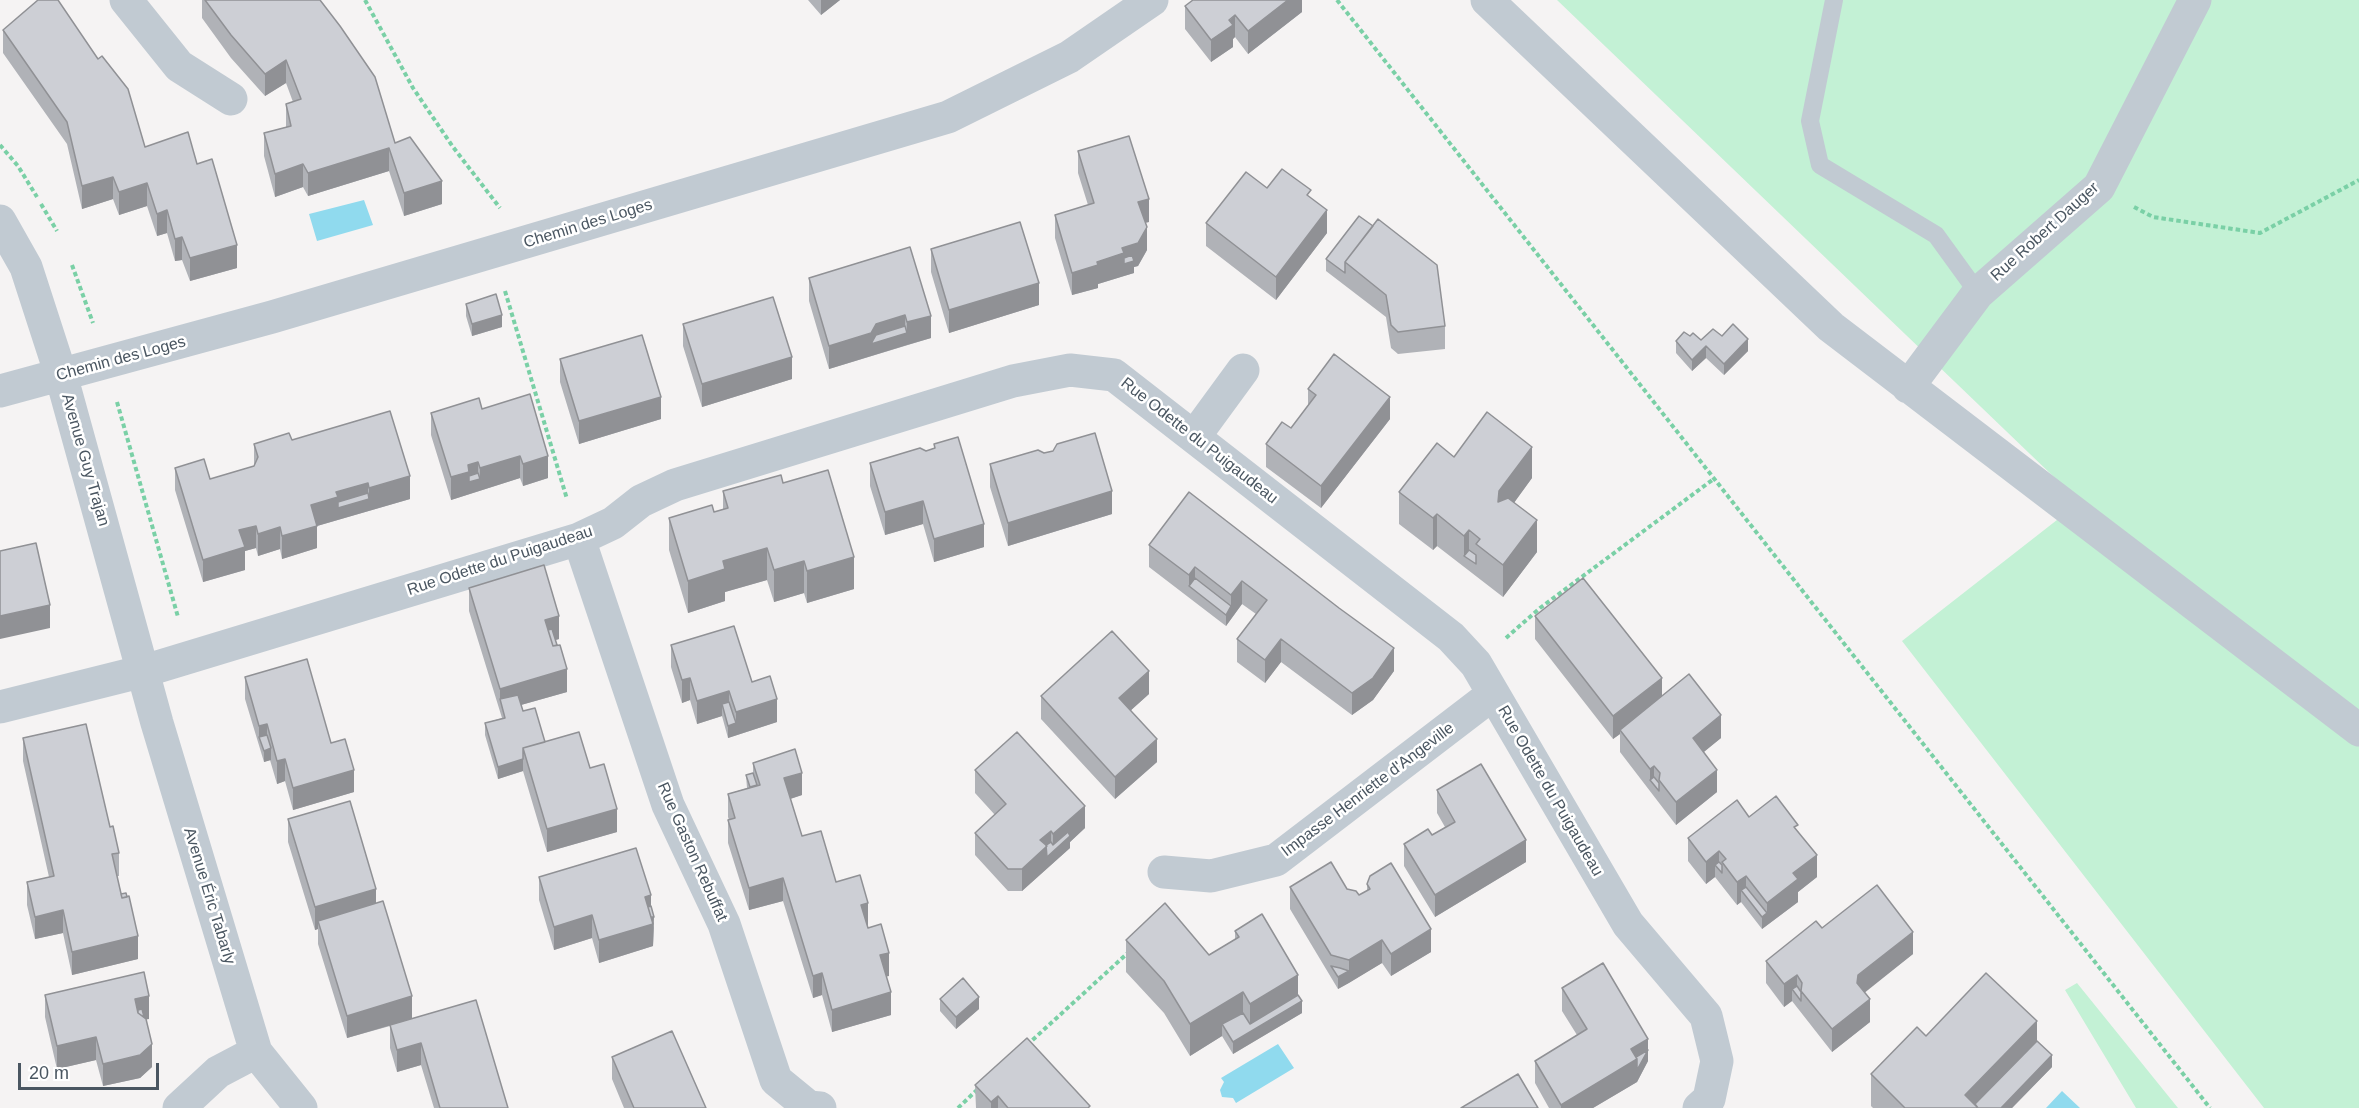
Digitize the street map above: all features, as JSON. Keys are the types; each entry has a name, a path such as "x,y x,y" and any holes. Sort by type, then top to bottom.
{"street":[{"path":"126,0 179,66 231,99"},
{"name":"Chemin des Loges","path":"0,391 272,317 948,117 1069,57 1152,0"},
{"path":"1487,0 1831,327 2359,730"},
{"name":"Rue Robert Dauger","path":"1908,387 1978,293 2098,188 2195,0"},
{"name":"Avenue Guy Trajan","path":"0,221 26,267 61,375 144,671"},
{"name":"Rue Odette du Puigaudeau","path":"0,707 144,671 579,539 614,522 641,501 675,485 1013,381 1070,370 1114,375 1451,637 1476,664 1628,924 1706,1016 1717,1061 1709,1099 1699,1108"},
{"path":"1194,437 1243,370"},
{"name":"Rue Gaston Rebuffat","path":"579,539 668,805 724,924 776,1080 809,1107 820,1108"},
{"name":"Avenue Éric Tabarly","path":"144,671 157,723 256,1052 301,1108"},
{"name":"Impasse Henriette d'Angeville","path":"1164,872 1211,876 1276,860 1493,694"},
{"path":"178,1108 218,1072 256,1052"}],"lane":[{"path":"1834,0 1810,121 1820,165 1936,235 1978,293"}],"path":[{"path":"364,0 426,107 453,147 527,243"},
{"path":"1337,0 2210,1108"},
{"path":"2098,188 2153,217 2260,233 2359,180"},
{"path":"493,253 579,539"},
{"path":"1476,664 1540,608 1715,478"},
{"path":"1019,1052 1133,948"},
{"path":"957,1108 984,1084"}],"green space":[{"path":"1557,0 2359,0 2359,1108 2264,1108 1902,641 2080,502"},
{"path":"2077,983 2178,1108 2136,1108 2065,990"}],"water":[{"path":"364,200 373,225 317,241 309,214"},
{"path":"1278,1044 1294,1068 1236,1103 1233,1098 1222,1097 1220,1090 1224,1082 1221,1078"},
{"path":"2062,1091 2080,1108 2046,1108"}],"building":[{"path":"38,0 58,0 98,59 102,56 128,89 145,147 188,132 197,164 212,159 237,245 190,258 182,237 175,239 167,210 157,214 147,183 119,192 113,177 82,186 67,122 3,30"},
{"path":"205,0 320,0 375,77 395,143 410,137 442,181 404,193 389,148 308,173 303,164 275,174 264,133 291,126 286,104 301,99 286,60 265,74 231,35"},
{"path":"1193,0 1288,0 1248,31 1235,15 1229,20 1233,25 1211,40 1185,6"},
{"path":"1129,136 1149,199 1138,202 1147,227 1138,243 1122,248 1124,253 1097,262 1098,265 1072,273 1055,215 1094,203 1078,151"},
{"path":"1282,169 1311,190 1307,195 1327,210 1276,277 1206,223 1246,172 1267,188"},
{"path":"1359,216 1373,226 1345,262 1345,273 1326,259"},
{"path":"1378,219 1437,265 1445,326 1398,332 1391,325 1386,295 1345,262"},
{"path":"1020,222 1039,283 949,310 931,249"},
{"path":"910,247 931,316 907,322 905,315 876,324 871,333 829,346 809,278"},
{"path":"1132,255 1134,261 1124,264 1124,258"},
{"path":"496,294 502,315 472,324 466,304"},
{"path":"773,297 792,357 702,384 683,324"},
{"path":"1733,324 1748,339 1724,364 1706,346 1692,360 1676,341 1684,332 1690,336 1693,333 1701,340 1713,329 1722,336"},
{"path":"905,326 907,333 871,344 876,335"},
{"path":"642,335 661,397 579,421 560,359"},
{"path":"1334,354 1390,397 1321,486 1266,444 1282,422 1291,428 1316,395 1308,389"},
{"path":"530,394 548,456 523,464 520,456 480,468 478,462 468,465 469,472 451,477 431,413 479,398 482,409"},
{"path":"390,411 410,476 369,488 368,483 336,492 338,497 311,505 317,526 282,536 280,527 258,534 256,526 239,530 245,547 203,560 175,468 204,459 210,479 254,466 258,457 254,444 289,433 292,440"},
{"path":"1487,412 1532,447 1499,491 1498,502 1508,498 1537,520 1503,565 1476,544 1480,539 1469,530 1464,536 1437,514 1433,518 1399,492 1437,443 1454,457"},
{"path":"1095,433 1112,491 1008,523 990,464 1038,450 1044,453 1053,451 1057,444"},
{"path":"958,437 984,524 934,539 923,501 885,512 870,463 920,448 926,451 935,448 934,444"},
{"path":"828,470 854,557 807,571 804,561 774,570 767,548 723,561 725,569 688,581 669,518 712,505 714,512 728,508 723,491 781,475 783,483"},
{"path":"478,473 480,479 469,482 469,476"},
{"path":"1189,492 1394,648 1373,678 1352,693 1281,639 1265,660 1237,639 1267,600 1242,581 1231,595 1195,567 1189,575 1149,545"},
{"path":"368,493 369,499 338,508 338,502"},
{"path":"36,543 50,605 0,616 0,551"},
{"path":"1469,550 1476,555 1476,564 1464,556"},
{"path":"544,565 559,616 545,620 553,646 560,645 567,669 500,689 469,588"},
{"path":"1195,578 1231,606 1226,615 1189,586"},
{"path":"1583,578 1662,678 1613,716 1535,616"},
{"path":"734,626 752,682 770,676 777,699 736,712 729,691 697,701 690,678 682,680 671,645"},
{"path":"552,629 557,645 553,646 548,630"},
{"path":"1112,631 1149,671 1119,698 1157,739 1115,777 1041,696"},
{"path":"307,659 331,743 345,739 354,770 293,788 285,759 277,761 267,724 259,726 245,677"},
{"path":"1689,674 1721,715 1693,738 1717,770 1676,802 1659,780 1660,773 1654,766 1650,769 1620,730"},
{"path":"518,695 523,711 535,708 545,742 523,748 523,759 498,767 485,723 505,718 500,699"},
{"path":"729,702 736,723 728,726 722,704"},
{"path":"86,724 110,827 113,826 119,853 112,854 122,898 129,896 138,936 72,952 63,910 35,917 27,882 54,876 23,738"},
{"path":"579,732 590,768 604,764 617,809 547,829 523,748"},
{"path":"1017,732 1085,806 1053,834 1051,831 1040,840 1047,846 1022,869 1008,869 975,833 1006,804 975,770"},
{"path":"267,735 271,748 264,751 259,737"},
{"path":"795,749 802,773 784,778 802,836 821,831 836,882 860,875 868,903 861,905 868,928 881,924 889,953 880,955 891,992 832,1010 822,973 813,976 783,878 749,888 728,820 735,818 728,794 760,785 753,763"},
{"path":"1481,764 1526,840 1435,895 1404,844 1428,829 1432,835 1455,822 1437,790"},
{"path":"753,773 757,785 750,787 746,775"},
{"path":"1654,777 1659,783 1659,791 1650,780"},
{"path":"1776,796 1798,825 1794,827 1817,855 1793,873 1798,879 1767,903 1746,876 1737,882 1722,862 1726,859 1719,851 1706,862 1688,838 1737,800 1749,817"},
{"path":"350,801 376,889 315,907 288,819"},
{"path":"1068,832 1070,836 1047,857 1046,845 1051,842 1053,845"},
{"path":"636,848 651,895 645,897 653,924 599,940 592,915 554,927 539,877"},
{"path":"1331,862 1347,889 1356,891 1359,895 1370,889 1367,884 1370,876 1391,863 1431,929 1391,954 1382,940 1349,960 1331,955 1290,887"},
{"path":"1719,862 1722,865 1722,873 1715,865"},
{"path":"1877,885 1913,932 1858,975 1857,983 1870,999 1832,1029 1801,991 1802,983 1797,975 1784,984 1766,961 1816,921 1822,928"},
{"path":"1746,887 1767,913 1762,917 1741,890"},
{"path":"383,901 412,996 347,1016 318,921"},
{"path":"1165,903 1209,955 1239,937 1235,931 1262,914 1298,975 1250,1004 1243,992 1190,1024 1164,981 1126,940"},
{"path":"651,906 654,917 651,917 648,907"},
{"path":"1603,963 1648,1039 1631,1049 1637,1059 1561,1105 1535,1061 1587,1029 1562,988"},
{"path":"1331,966 1340,968 1349,971 1338,977"},
{"path":"144,972 149,996 135,999 138,1013 146,1019 152,1044 140,1055 103,1064 96,1037 57,1046 45,995"},
{"path":"1986,973 2037,1021 1965,1095 1978,1108 1905,1108 1871,1074 1917,1027 1926,1036"},
{"path":"963,978 979,997 956,1017 940,999"},
{"path":"1797,986 1801,992 1801,1001 1792,989"},
{"path":"1298,995 1302,1001 1233,1042 1222,1024 1243,1013 1250,1024"},
{"path":"476,1000 508,1108 440,1108 421,1043 397,1050 390,1025"},
{"path":"142,1009 144,1017 138,1013 138,1010"},
{"path":"672,1031 706,1108 634,1108 612,1057"},
{"path":"1027,1038 1090,1106 1088,1108 1008,1108 998,1096 991,1102 975,1085"},
{"path":"2037,1041 2052,1055 2001,1108 1978,1108 1975,1104"},
{"path":"1648,1050 1637,1070 1636,1057"},
{"path":"1518,1074 1538,1108 1461,1108"}]}
